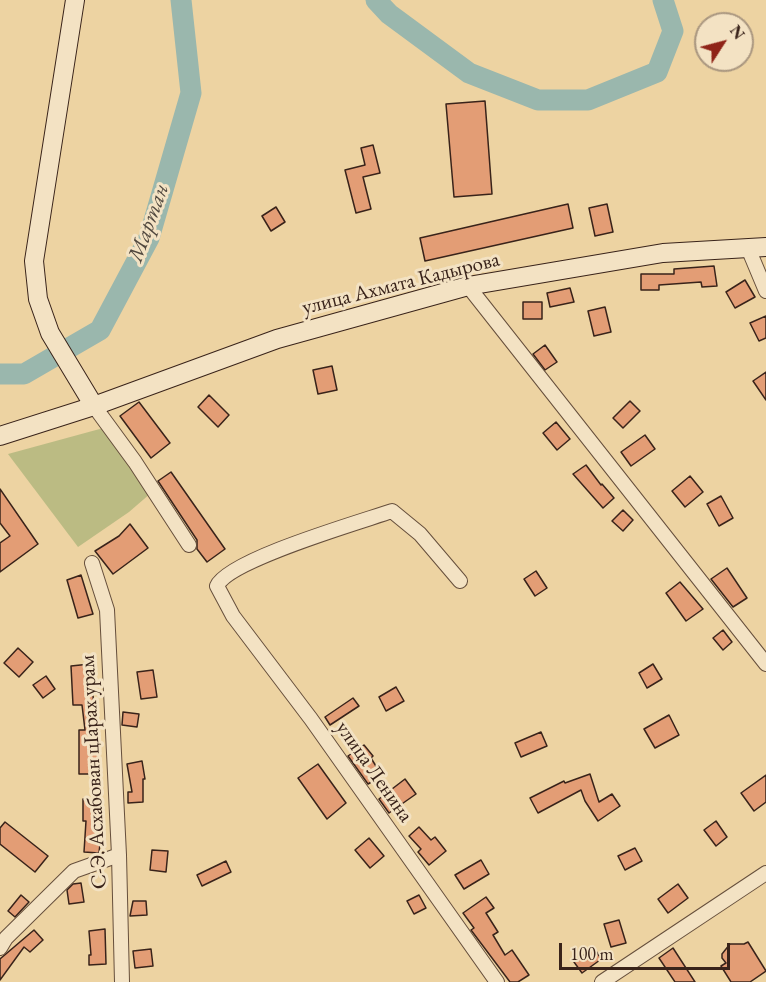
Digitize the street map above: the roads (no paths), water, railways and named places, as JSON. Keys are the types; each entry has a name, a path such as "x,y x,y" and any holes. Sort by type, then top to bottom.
{"main road":[{"path":"75,0 34,261 38,299 50,333 94,406"},
{"name":"улица Ахмата Кадырова","path":"0,436 94,406 277,339 468,286 663,253 757,248"}],"street":[{"path":"70,0 75,0"},
{"path":"757,248 766,291"},
{"path":"468,286 766,664"},
{"path":"94,406 135,462 189,545"},
{"name":"улица Ленина","path":"460,581 420,534 393,511 250,561 220,579 217,586 233,616 311,720 497,982"},
{"name":"С-Э. Асхабован цIарах урам","path":"92,563 107,610 119,855 122,982"},
{"path":"0,948 6,938 74,871 119,855"},
{"path":"602,982 766,873"}],"waterway":[{"name":"Мартан","path":"0,374 24,374 100,330 149,238 191,93 181,0"},
{"name":"Мартан","path":"376,0 389,14 469,73 538,100 588,100 657,72 673,31 663,0"}]}
